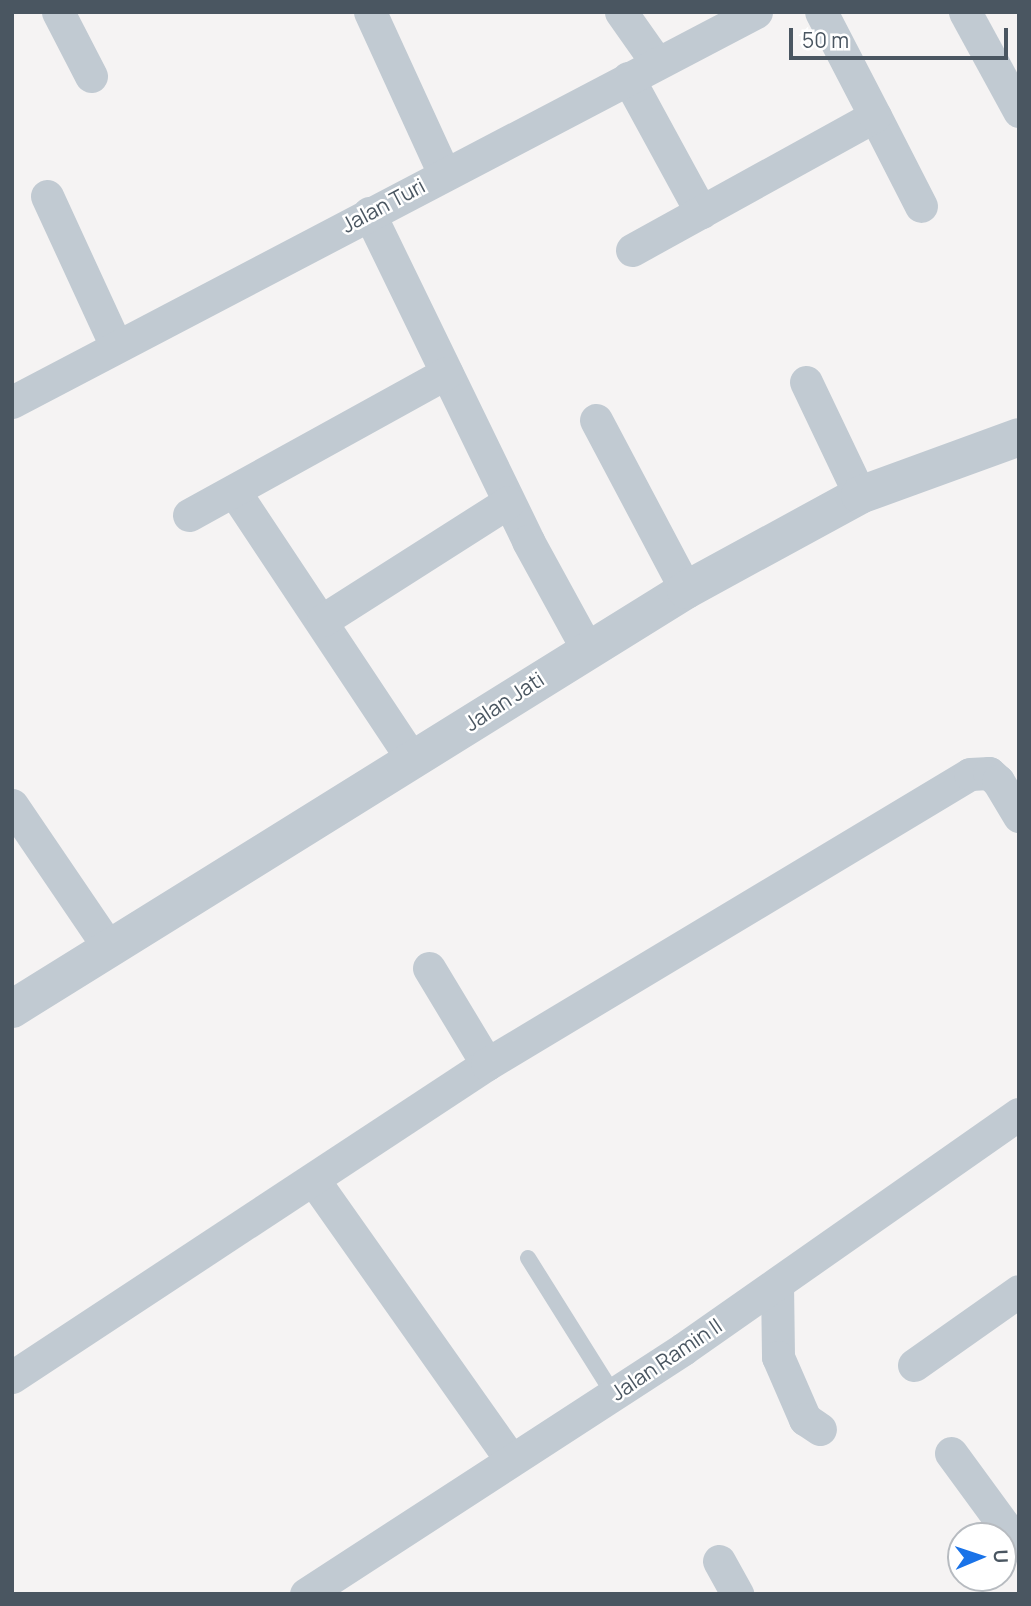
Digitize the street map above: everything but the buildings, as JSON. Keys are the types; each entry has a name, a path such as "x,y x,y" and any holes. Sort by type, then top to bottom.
{"street":[{"path":"58,12 91,76"},
{"path":"370,12 444,174"},
{"path":"621,12 657,63"},
{"name":"Jalan Turi","path":"17,390 116,346 756,12"},
{"path":"821,12 921,206"},
{"path":"965,12 1005,56 1019,111"},
{"path":"628,78 701,212"},
{"path":"632,250 875,116"},
{"path":"47,195 116,346"},
{"path":"369,213 508,502 586,647"},
{"path":"189,515 446,373"},
{"path":"806,382 860,495"},
{"path":"596,420 686,590"},
{"name":"Jalan Jati","path":"12,1009 412,760 586,647 686,590 860,495 1019,437"},
{"path":"234,491 323,620 412,760"},
{"path":"323,620 508,502"},
{"path":"12,1377 315,1182 487,1064 970,774 989,773 998,781 1019,816"},
{"path":"12,805 110,948"},
{"path":"429,968 487,1064"},
{"name":"Jalan Ramin II","path":"306,1594 614,1395 1019,1114"},
{"path":"315,1182 511,1461"},
{"path":"777,1284 778,1357 805,1419 820,1429"},
{"path":"914,1365 1019,1291"},
{"path":"951,1453 1019,1546"},
{"path":"719,1561 737,1594"}],"lane":[{"path":"528,1258 614,1395"}]}
